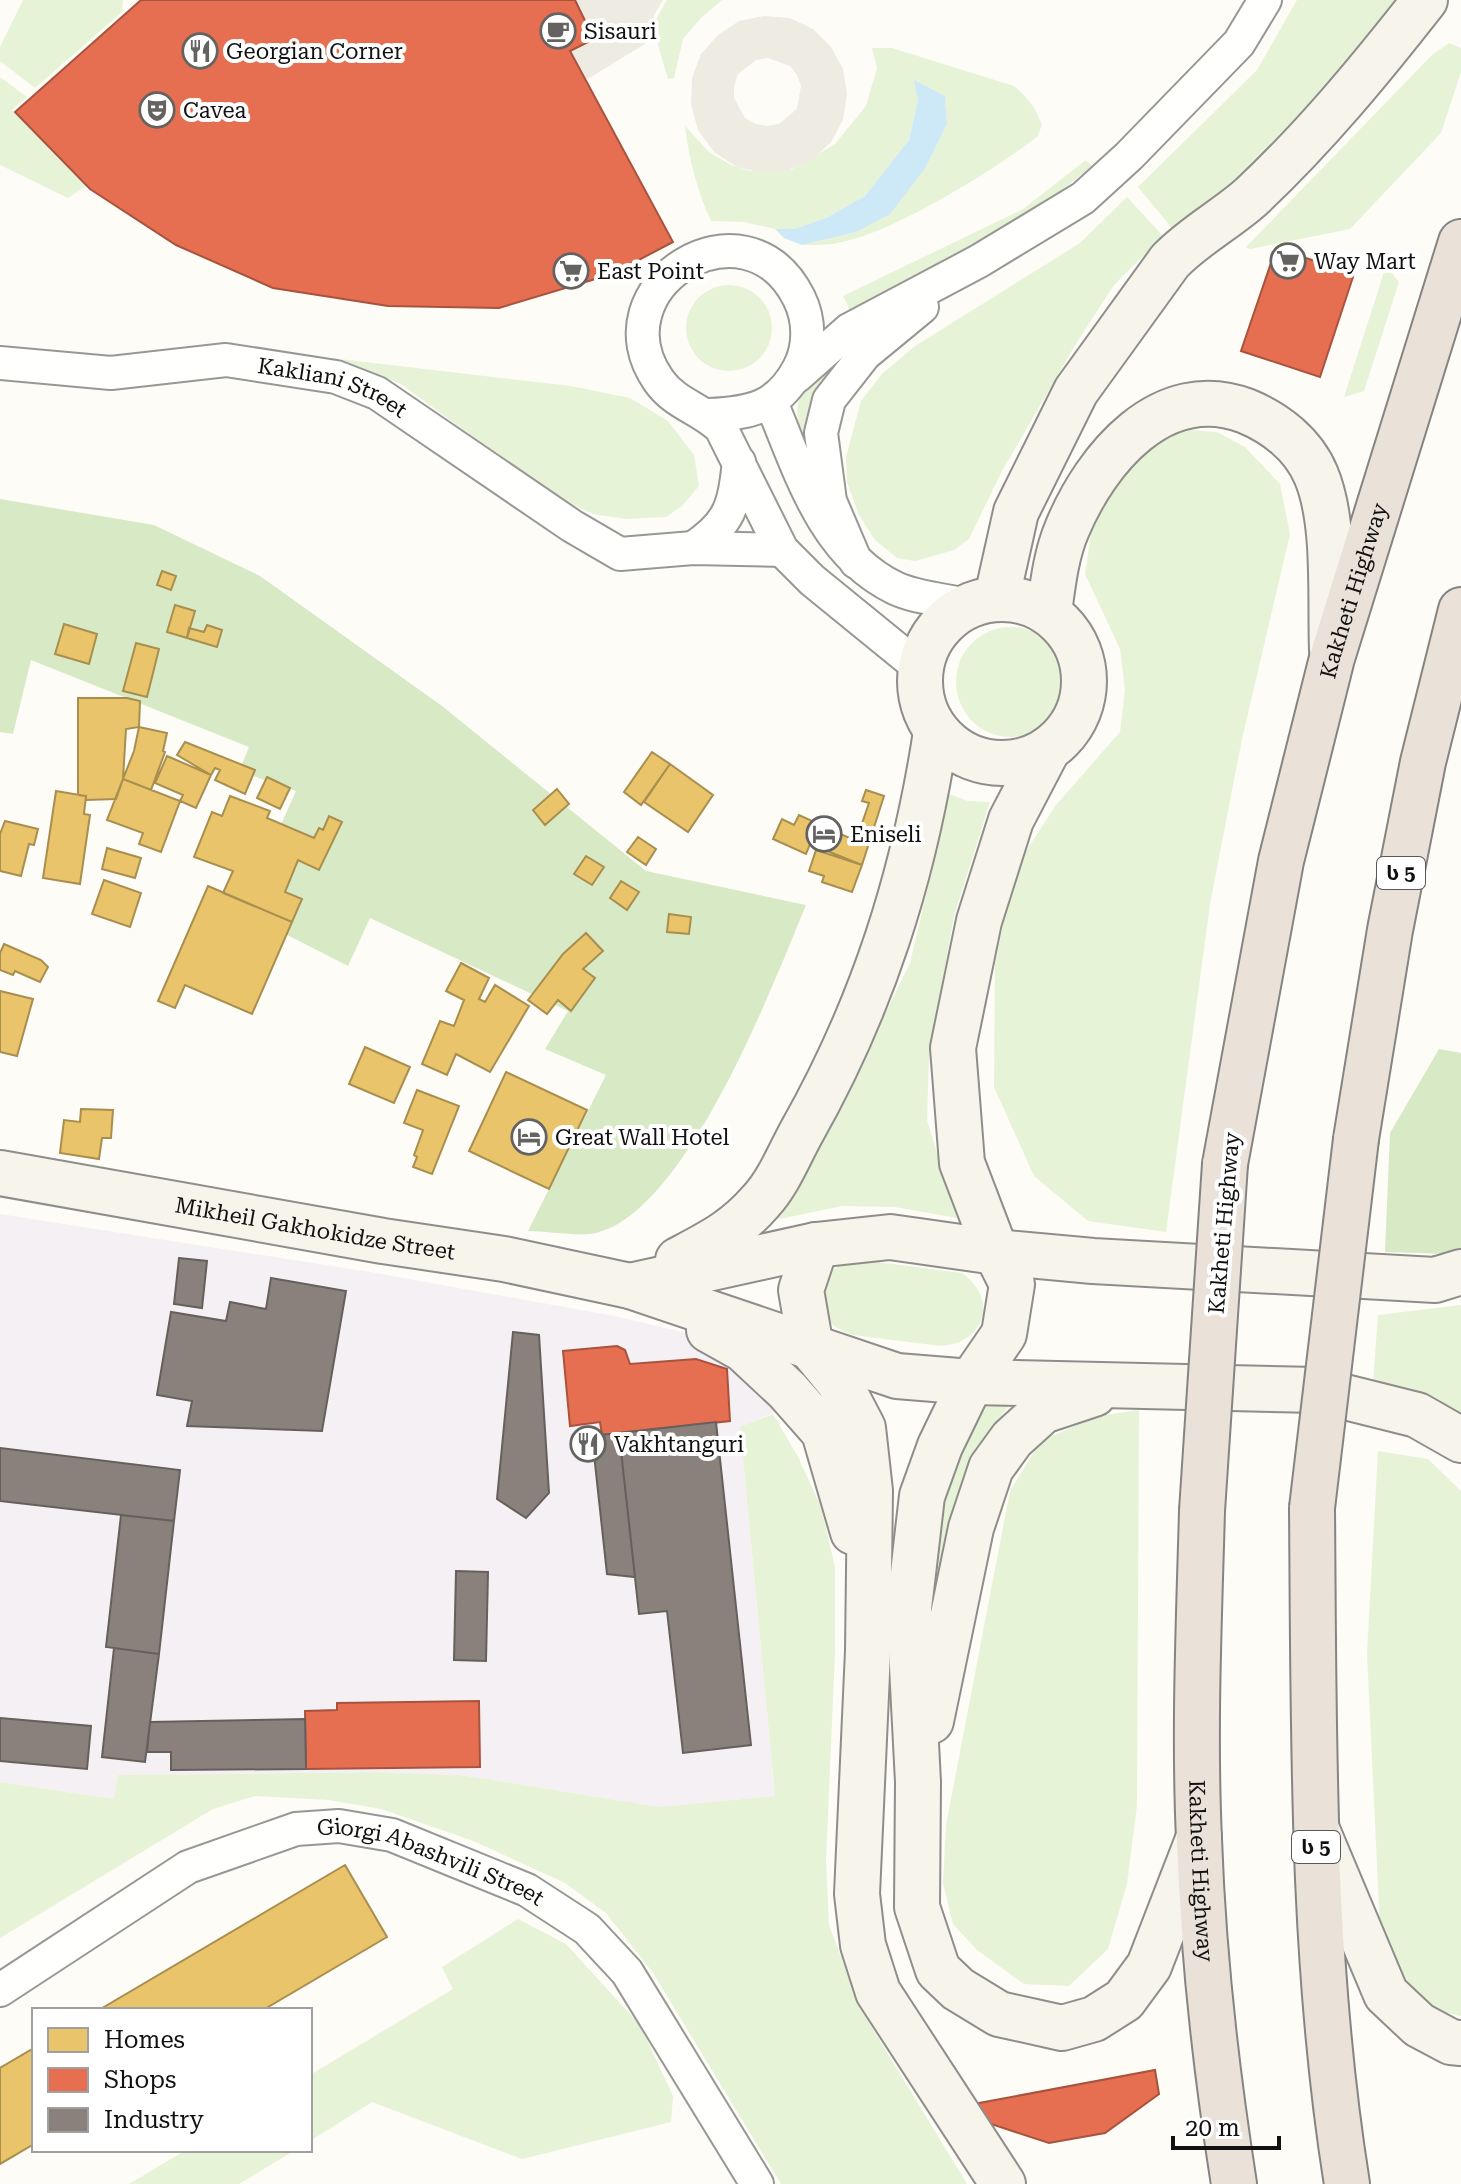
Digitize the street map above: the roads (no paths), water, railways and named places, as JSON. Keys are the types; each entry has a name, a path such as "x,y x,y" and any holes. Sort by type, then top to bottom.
{"highway":[{"name":"Kakheti Highway","path":"1234,2184 1222,2108 1204,1940 1197,1678 1202,1511 1225,1164 1281,861 1332,658 1461,242"},
{"name":"ს 5","path":"1347,2184 1325,2000 1315,1825 1312,1508 1356,1139 1390,930 1423,762 1461,610"}],"main road":[{"path":"982,601 1016,512 1076,391 1170,261 1183,247 1247,200 1298,152 1425,0"},
{"path":"1049,612 1056,562 1068,527 1095,479 1114,453 1134,432 1159,414 1201,403 1240,409 1270,421 1297,446 1315,472 1327,522 1332,658"},
{"path":"1024,600 1049,612 1069,630 1081,655 1085,682 1080,709 1074,721 1067,733 1047,751 1022,762 994,763 968,757 936,732 929,721 920,695 920,668 928,642 945,620 982,601 1024,600"},
{"path":"630,1286 730,1233 764,1199 826,1089 885,952 925,805 936,732"},
{"path":"1047,751 1011,820 997,863 979,921 953,1048 962,1163 996,1252 1012,1284 1004,1334 971,1382 940,1446 922,1496 909,1608 918,1782 917,1907 938,1970 958,1989 999,2014 1062,2028 1094,2019 1124,2000 1149,1966 1199,1837"},
{"name":"Mikheil Gakhokidze Street","path":"0,1173 383,1241 504,1259 630,1286"},
{"path":"630,1286 816,1245 890,1237 996,1252 1093,1261 1435,1280 1461,1272"},
{"path":"816,1245 801,1290 811,1348 839,1382 863,1428 870,1491 868,1651 857,1894 863,1945 878,1992 1003,2184"},
{"path":"630,1286 897,1376 971,1382 1317,1390 1417,1415 1461,1440"},
{"path":"630,1286 743,1349 787,1390 824,1432 851,1520 867,1613"},
{"path":"918,1782 971,1528 991,1468 1012,1439 1043,1411 1115,1386"},
{"path":"1315,1825 1386,1994 1419,2025 1451,2042 1461,2043"}],"street":[{"path":"709,415 744,413 781,392 838,337 979,261 1083,198 1129,156 1239,43 1265,0"},
{"path":"781,392 804,359 808,334 804,307 792,284 776,267 755,256 732,251 709,252 684,262 663,279 649,302 643,328 644,348 659,382 681,402 709,415 721,428 782,550 812,580 920,668"},
{"path":"856,562 830,501 821,433 829,400 865,354 979,261"},
{"name":"Kakliani Street","path":"0,363 111,373 226,360 336,377 377,393 572,526 620,554 693,548"},
{"path":"781,392 825,525 856,562 897,589 982,601"},
{"path":"693,548 716,533 729,510 736,489 739,462"},
{"path":"693,548 782,550"},
{"name":"Giorgi Abashvili Street","path":"0,1990 188,1867 296,1829 339,1826 392,1835 527,1890 587,1929 627,1972 757,2184"}],"water":[{"path":"914,80 945,96 947,124 926,167 890,214 856,232 802,245 784,238 775,229 794,229 826,218 865,196 909,140 918,100"}],"place":[{"name":"Sisauri","path":"558,31"},
{"name":"Georgian Corner","path":"200,51"},
{"name":"Cavea","path":"157,110"},
{"name":"Way Mart","path":"1288,261"},
{"name":"East Point","path":"571,271"},
{"name":"Eniseli","path":"824,834"},
{"name":"Great Wall Hotel","path":"529,1137"},
{"name":"Vakhtanguri","path":"588,1444"}]}
